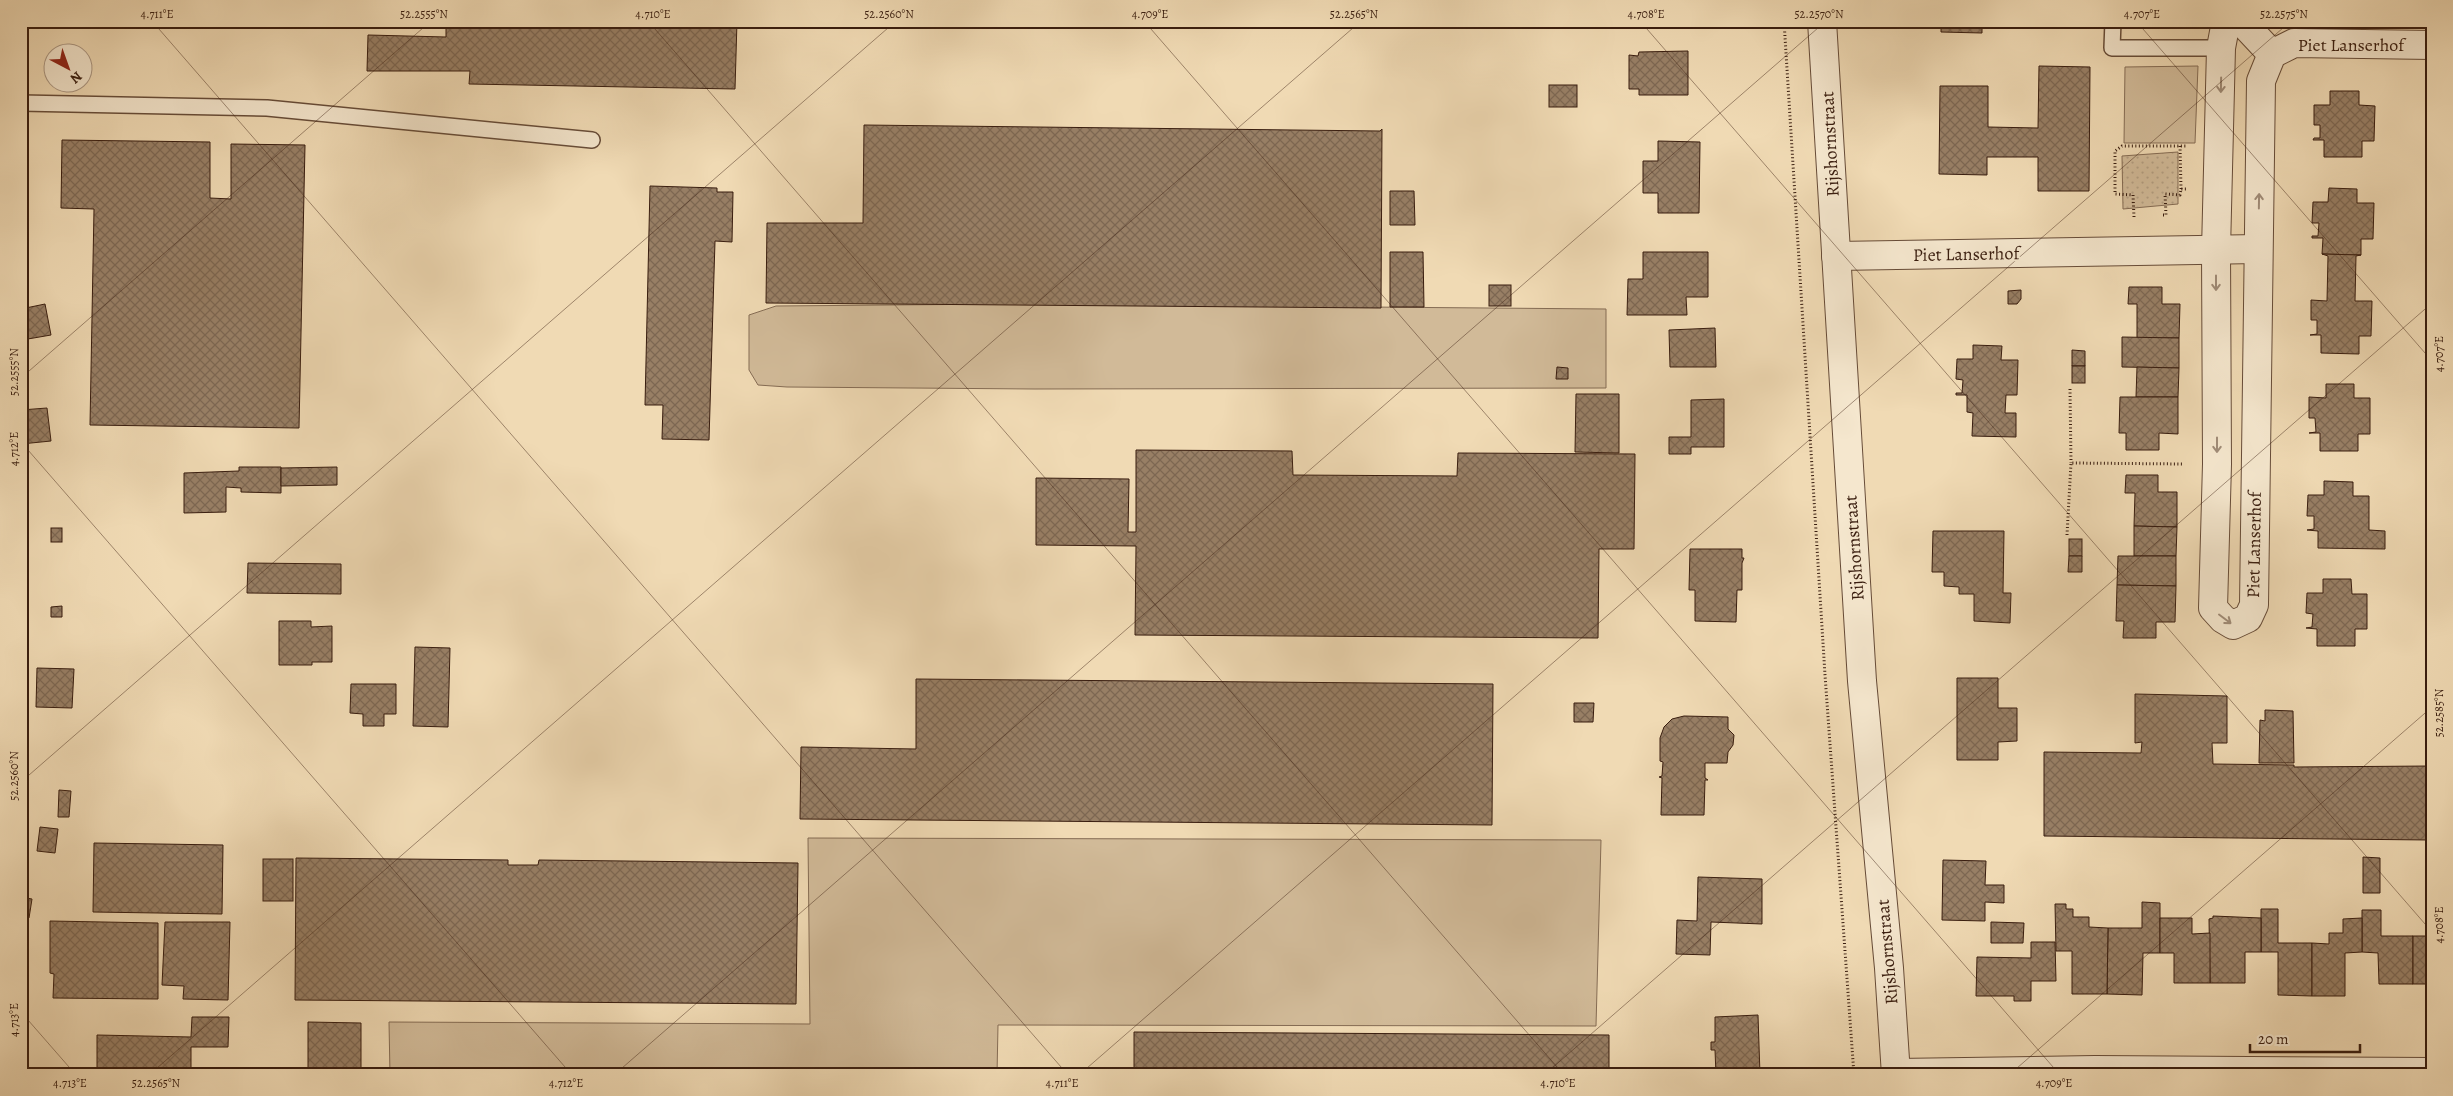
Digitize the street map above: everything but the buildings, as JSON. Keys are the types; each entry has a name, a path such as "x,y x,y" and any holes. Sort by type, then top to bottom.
{"street":[{"name":"Rijshornstraat","path":"1822,21 1862,681 1889,968 1896,1074"},
{"name":"Piet Lanserhof","path":"2231,21 2224,32 2221,48 2216,250 2217,464 2212,608 2222,619 2233,625 2248,618 2254,605 2261,81 2272,54 2294,43 2432,45"},
{"name":"Piet Lanserhof","path":"2241,21 2272,54"},
{"name":"Piet Lanserhof","path":"1836,256 2258,249"},
{"path":"1896,1074 2095,1070 2333,1073 2432,1072"}],"lane":[{"path":"2113,21 2112,48 2221,48"},
{"path":"21,103 267,108 592,140"}],"path":[{"path":"1784,21 1825,675 1854,1075"},
{"path":"2142,216 2133,216 2133,195 2116,194 2115,151 2122,146 2220,145"},
{"path":"2158,216 2166,215 2165,194 2180,195 2180,146"},
{"path":"2181,189 2218,188"},
{"path":"2067,535 2071,463 2070,389"},
{"path":"2071,463 2217,464"}],"shaded area":[{"path":"2198,66 2195,143 2124,143 2125,67"},
{"path":"2178,152 2178,204 2123,209 2122,156"},
{"path":"1008,304 1606,309 1606,388 1034,389 787,387 758,385 749,370 749,315 776,306"},
{"path":"808,838 1601,840 1596,1026 998,1025 997,1075 390,1075 389,1022 810,1024"}]}
